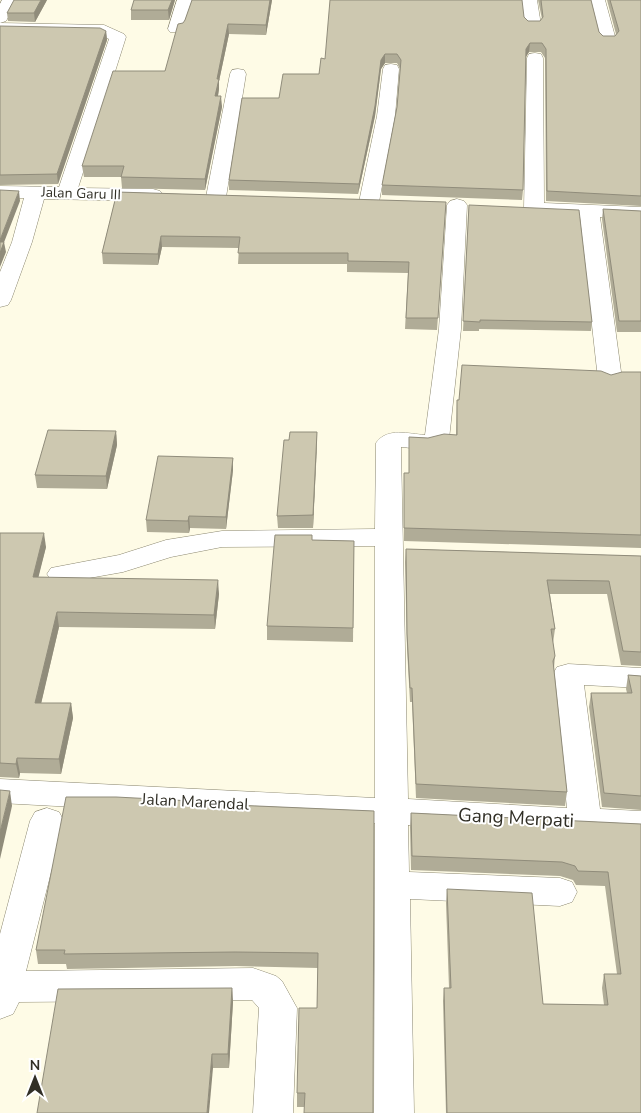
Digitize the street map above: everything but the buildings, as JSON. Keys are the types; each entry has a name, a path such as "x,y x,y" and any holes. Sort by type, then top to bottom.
{"street":[{"path":"0,18 10,0"},
{"path":"176,29 185,0"},
{"path":"529,0 533,25"},
{"path":"597,0 608,40"},
{"path":"0,28 104,30 118,36 119,40 68,193"},
{"path":"535,58 525,208 641,213"},
{"path":"369,202 386,116 392,69"},
{"path":"196,196 226,197 238,74"},
{"name":"Jalan Garu III","path":"0,192 176,196"},
{"path":"0,300 22,242 36,192"},
{"path":"394,1113 391,811 395,547 389,443 394,440 434,441 437,439 450,328 457,205"},
{"path":"589,211 610,379"},
{"path":"61,574 124,562 166,549 222,538 395,547"},
{"path":"585,820 568,674 641,678"},
{"name":"Jalan Marendal","path":"0,791 391,811"},
{"name":"Gang Merpati","path":"391,811 641,824"},
{"path":"47,821 2,995 253,984 266,988 274,996 278,1008 273,1113"},
{"path":"393,885 560,892"}]}
